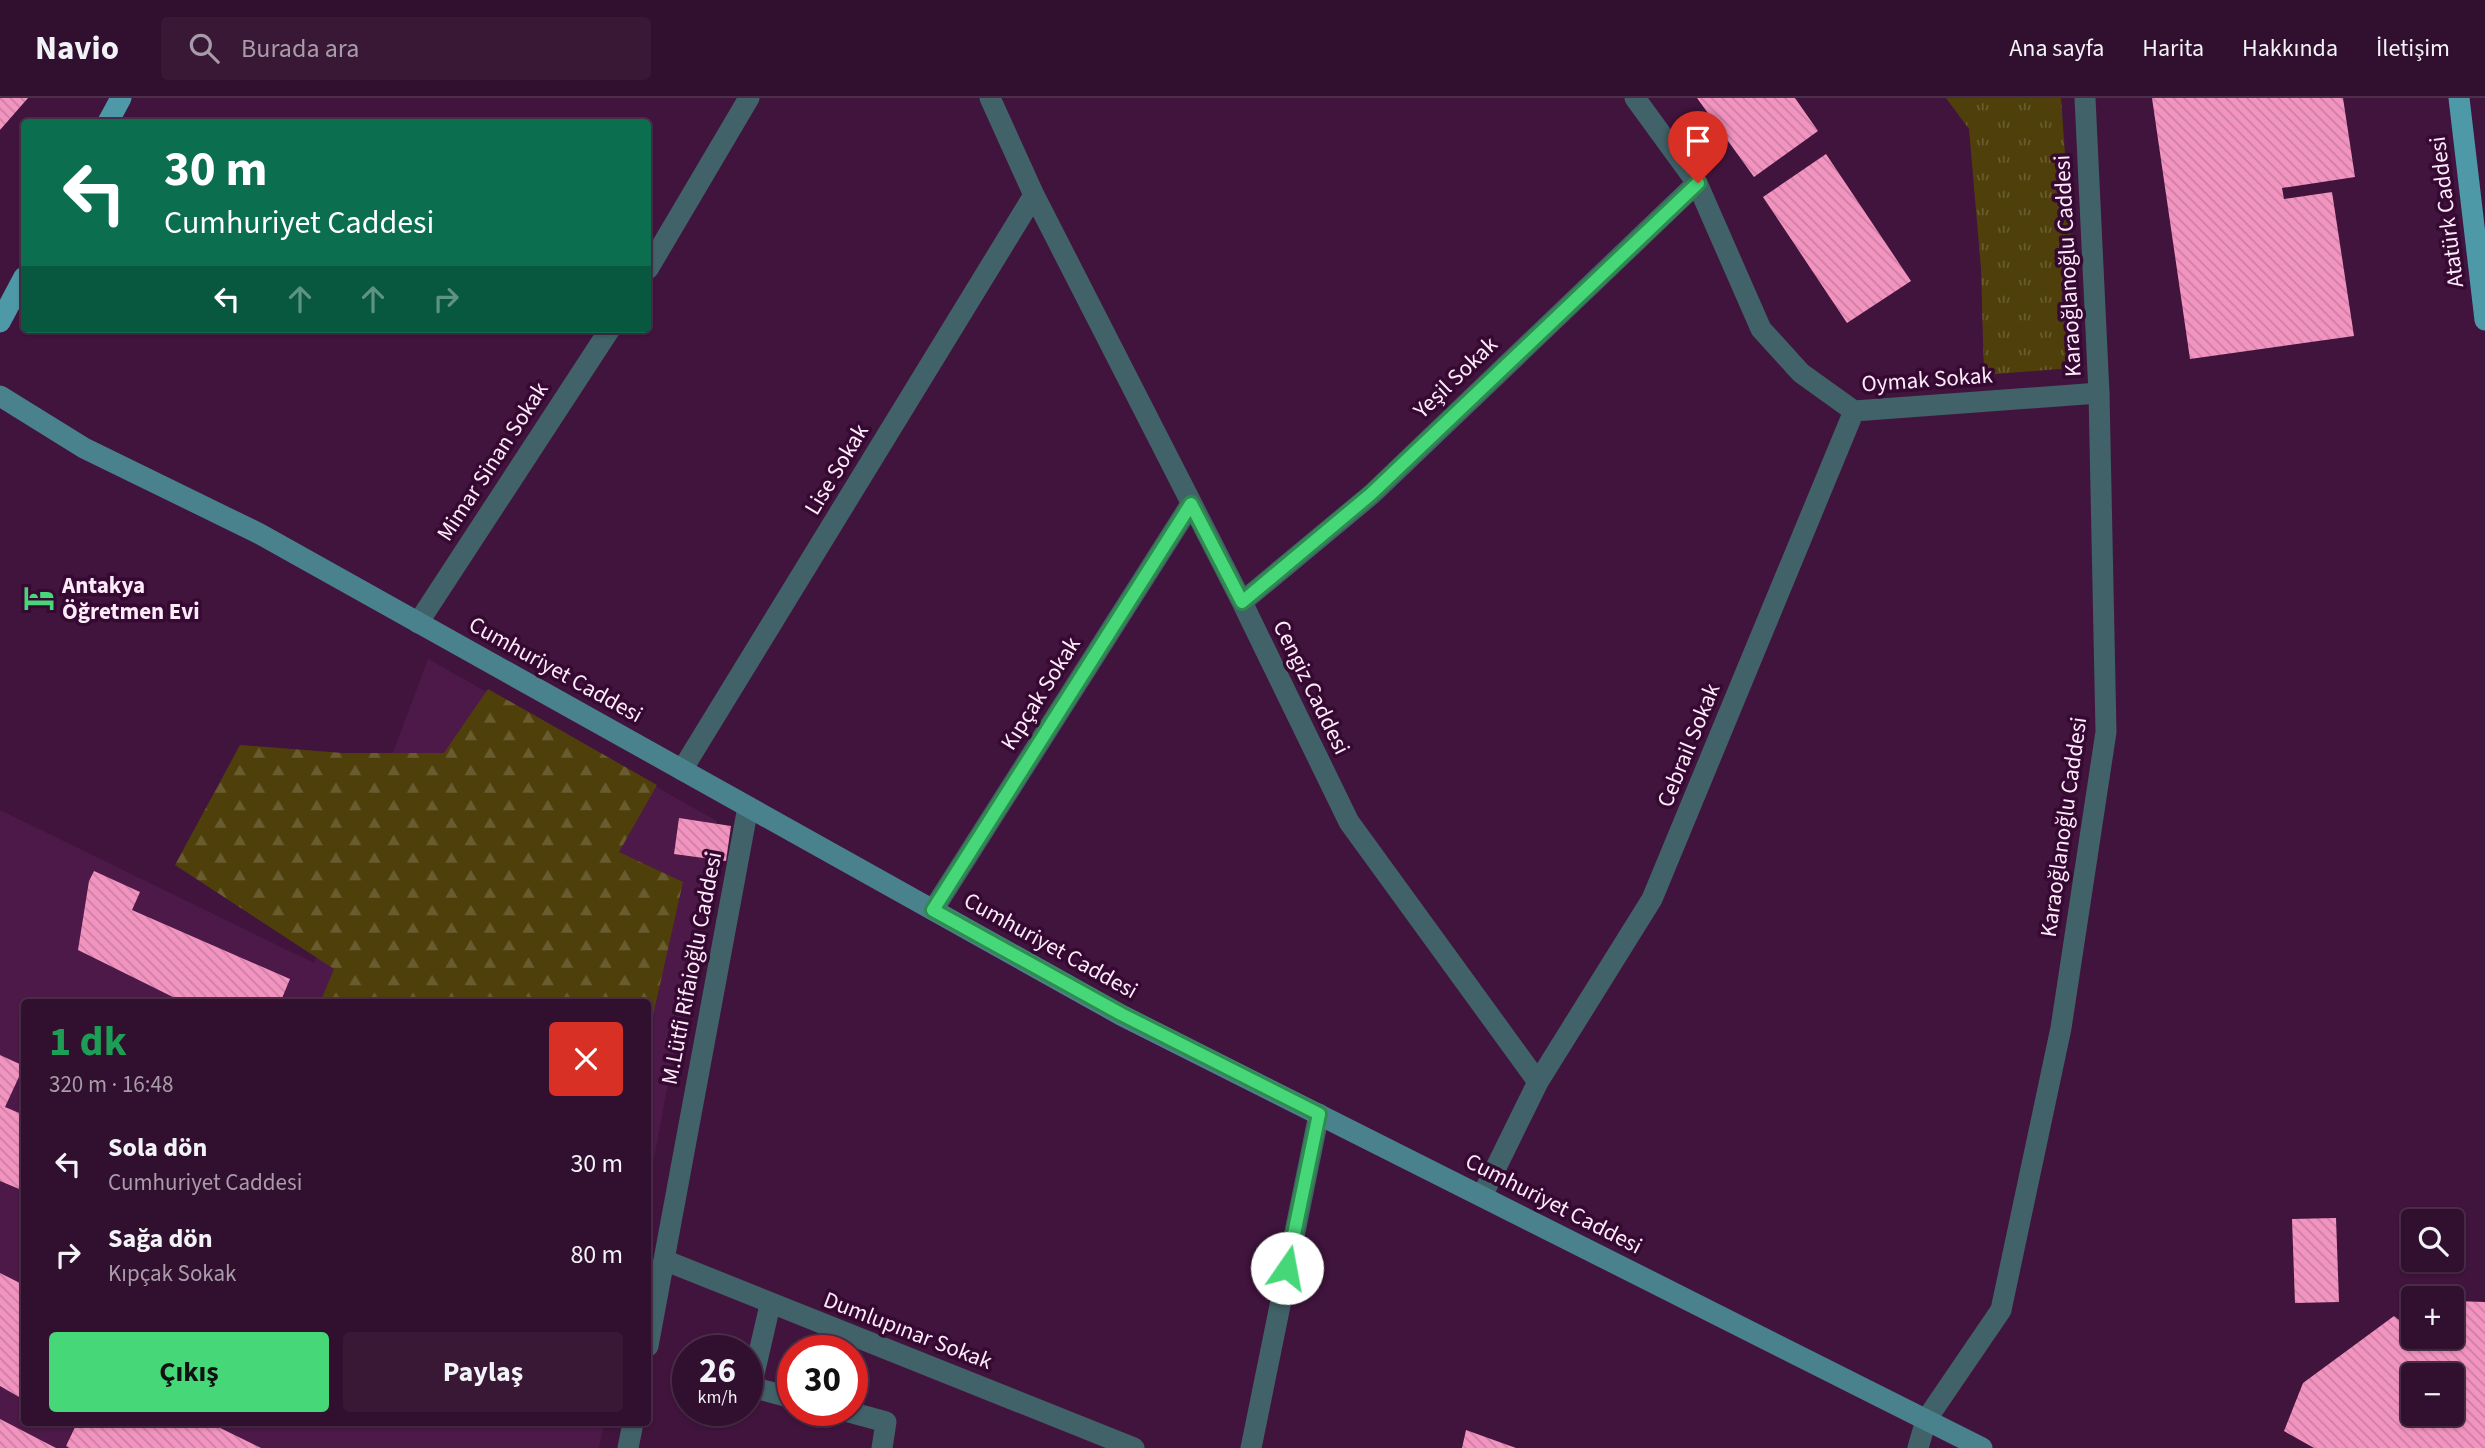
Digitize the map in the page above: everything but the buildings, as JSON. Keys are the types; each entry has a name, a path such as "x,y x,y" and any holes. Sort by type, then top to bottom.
{"main road":[{"path":"110,119 121,98"},
{"name":"Atatürk Caddesi","path":"2459,98 2485,320"},
{"path":"0,322 21,283"},
{"name":"Cumhuriyet Caddesi","path":"0,396 84,448 258,533 1121,1014 1982,1448"}],"street":[{"path":"651,264 749,98"},
{"name":"Cengiz Caddesi","path":"990,98 1034,195 1242,602 1349,822 1538,1082"},
{"name":"Oymak Sokak","path":"1635,98 1698,183 1761,329 1801,373 1854,411 2099,393"},
{"name":"Karaoğlanoğlu Caddesi","path":"1918,1448 1926,1420 2001,1310 2061,1028 2106,732 2099,393 2085,98"},
{"name":"Yeşil Sokak","path":"1242,602 1371,494 1698,183"},
{"name":"Lise Sokak","path":"682,770 1034,195"},
{"name":"Mimar Sinan Sokak","path":"418,623 607,333"},
{"name":"Cebrail Sokak","path":"1538,1082 1652,899 1854,411"},
{"name":"Kıpçak Sokak","path":"933,910 1191,504"},
{"name":"M.Lütfi Rifaioğlu Caddesi","path":"651,1330 748,807"},
{"path":"1482,1196 1538,1082"},
{"path":"1251,1448 1319,1114"},
{"name":"Dumlupınar Sokak","path":"664,1261 1134,1448"},
{"path":"771,1305 751,1387 777,1394"},
{"path":"868,1417 886,1422 882,1448"},
{"path":"628,1448 632,1426"}],"shaded area":[{"path":"428,659 717,821 651,1175 651,999 21,999 21,1426 603,1426 599,1448 0,1448 0,810 314,963"}],"green space":[{"path":"1946,98 2061,98 2072,253 2071,368 1984,375 1981,268 1969,129"},
{"path":"488,689 657,785 619,852 683,882 651,1025 651,999 322,999 334,969 175,865 240,745 343,753 444,753"}],"place":[{"name":"Antakya Öğretmen Evi","path":"39,598"}],"route":[{"path":"1287,1268 1319,1114 1121,1014 933,910 1191,504 1242,602 1371,494 1698,183"}]}
